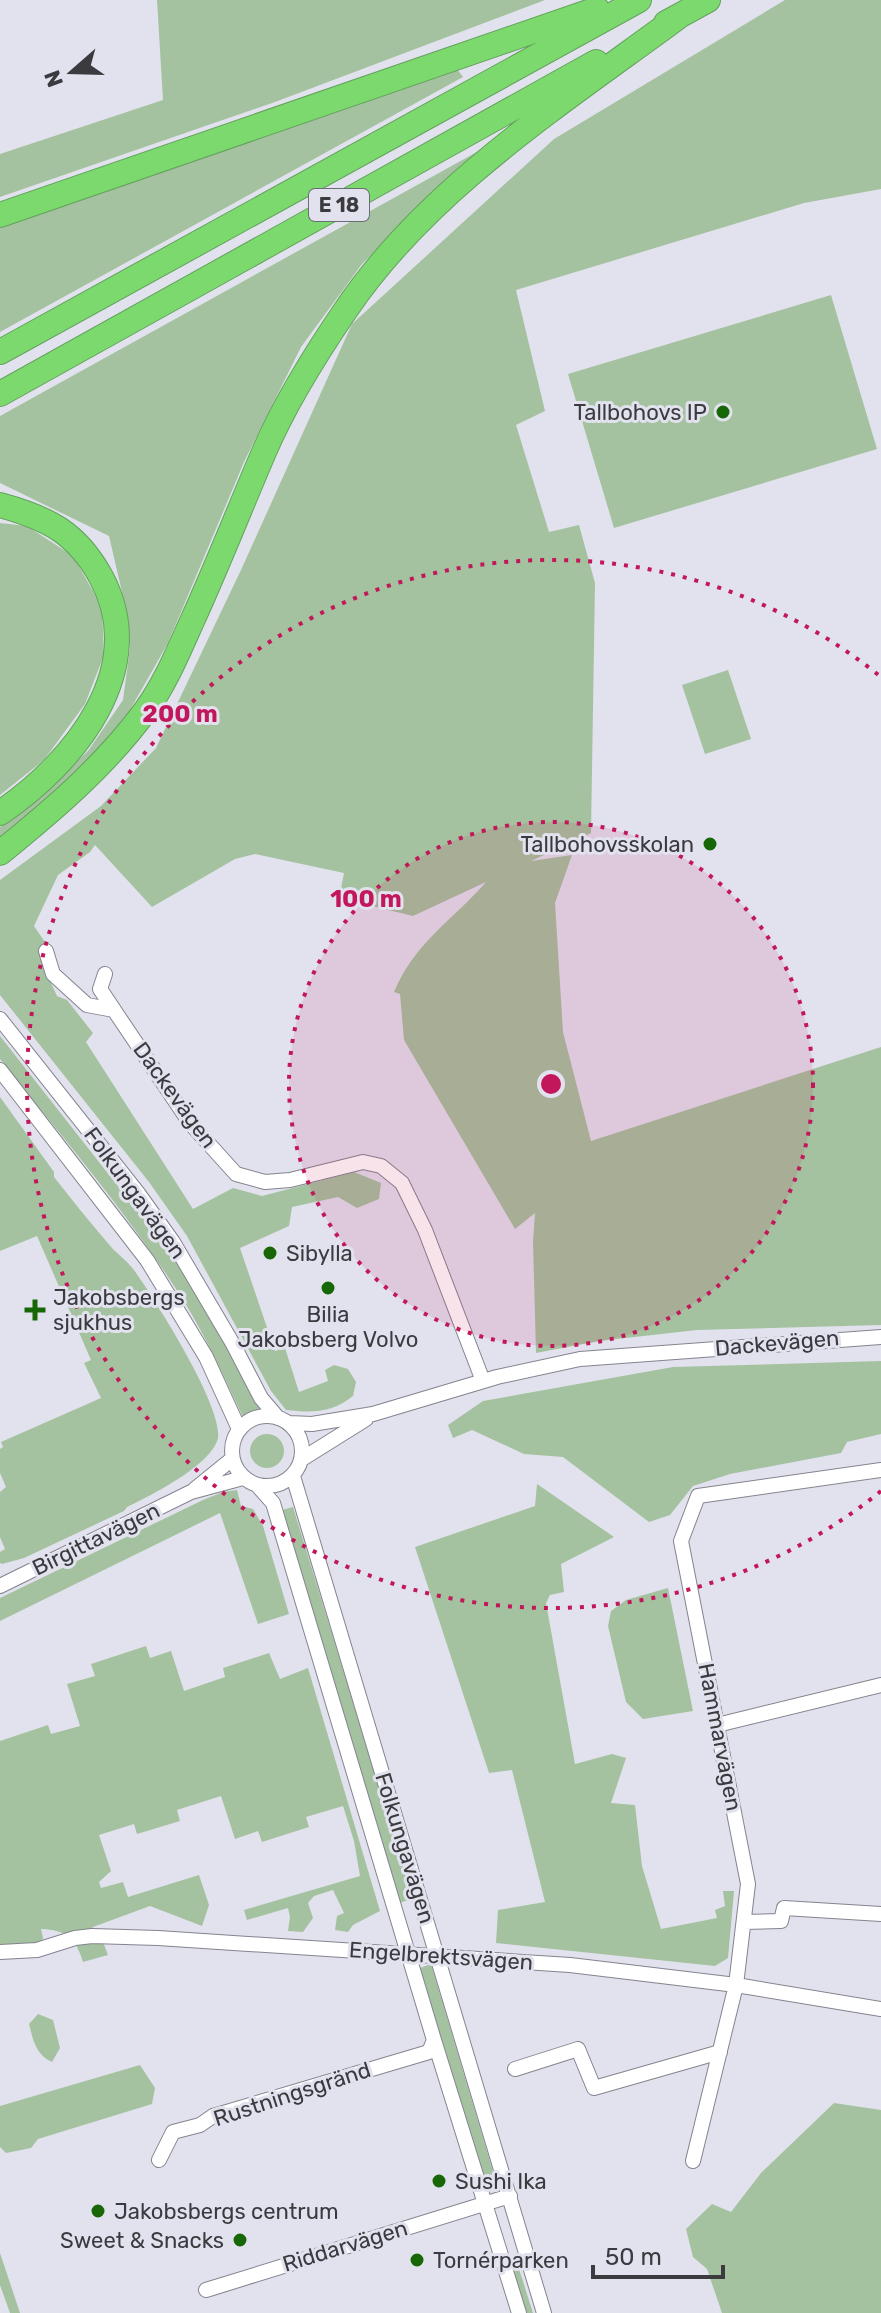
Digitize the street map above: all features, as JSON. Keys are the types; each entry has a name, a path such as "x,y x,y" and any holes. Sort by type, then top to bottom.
{"highway":[{"path":"0,215 622,0"},
{"name":"E 18","path":"0,352 639,0"},
{"name":"E 18","path":"0,394 708,0"},
{"path":"0,853 87,779 116,749 147,708 171,669 289,400 345,310 379,267 411,232 485,163 678,17"},
{"path":"0,505 33,514 71,535 92,560 106,587 114,612 118,645 111,681 95,716 44,780 0,813"}],"street":[{"path":"46,951 53,974 87,1005 114,1010"},
{"name":"Dackevägen","path":"105,974 100,989 190,1123 236,1174 265,1182 290,1180 363,1162 381,1166 402,1183 425,1230 483,1381"},
{"name":"Folkungavägen","path":"0,1019 173,1242 218,1316 261,1398 283,1420"},
{"name":"Folkungavägen","path":"0,1070 147,1260 206,1357 239,1429"},
{"name":"Dackevägen","path":"283,1420 312,1424 373,1414 483,1381 580,1359 881,1337"},
{"name":"Dackevägen","path":"302,1459 373,1414"},
{"path":"257,1418 283,1420 300,1439 302,1459 293,1476 278,1485 257,1485 243,1478 232,1459 233,1443 239,1429 257,1418"},
{"name":"Birgittavägen","path":"191,1492 232,1459"},
{"name":"Hammarvägen","path":"693,2161 736,1985 748,1884 681,1541 698,1496 881,1470"},
{"name":"Folkungavägen","path":"293,1476 544,2313"},
{"name":"Birgittavägen","path":"0,1586 191,1492 243,1478"},
{"name":"Folkungavägen","path":"257,1485 273,1503 519,2313"},
{"path":"717,1725 881,1685"},
{"path":"744,1922 781,1921 784,1908 881,1914"},
{"name":"Engelbrektsvägen","path":"0,1952 37,1950 92,1936 173,1938 570,1965 736,1985 881,2009"},
{"name":"Rustningsgränd","path":"159,2160 173,2132 200,2125 213,2116 429,2052 434,2040"},
{"path":"515,2069 578,2049 594,2088 720,2052"},
{"name":"Riddarvägen","path":"206,2290 510,2196"}],"green space":[{"path":"157,0 545,0 275,102 0,197 0,154 163,100"},
{"path":"785,0 881,0 881,189 804,203 516,290 545,411 516,425 549,532 579,525 595,583 591,833 531,861 572,855 555,903 563,1032 591,1141 881,1047 881,1325 697,1330 599,1341 536,1353 535,1213 515,1229 404,1040 400,994 394,992 424,945 486,882 413,916 339,898 344,873 255,854 235,859 152,907 95,845 58,875 34,926 47,945 43,966 57,996 67,1000 93,1033 86,1042 193,1209 233,1188 262,1196 354,1172 381,1183 379,1199 357,1208 338,1197 292,1207 289,1226 240,1248 275,1351 285,1348 299,1392 328,1381 325,1370 334,1365 348,1369 356,1382 353,1396 337,1406 313,1411 286,1410 271,1391 187,1236 149,1182 0,995 0,880 101,806 156,748 241,570 352,324 554,139"},
{"path":"457,69 463,77 0,332 0,228"},
{"path":"484,148 362,264 301,347 244,462 168,643 130,710 100,748 40,805 0,837 0,827 42,795 88,751 123,700 130,648 122,592 109,536 0,483 0,416"},
{"name":"Tallbohovs IP","path":"831,295 877,449 614,528 568,374"},
{"path":"0,523 27,526 73,556 102,607 104,655 85,704 44,760 0,795"},
{"path":"728,670 751,739 705,754 682,685"},
{"path":"0,1036 165,1246 218,1326 261,1410 243,1417 185,1303 119,1209 0,1059"},
{"path":"0,1097 54,1172 54,1177 112,1248 132,1267 156,1304 199,1378 217,1423 218,1438 193,1469 124,1511 24,1558 2,1564 0,1552 5,1549 0,1537 0,1492 6,1487 0,1473 1,1442 101,1398 84,1363 91,1360 37,1236 0,1251"},
{"path":"881,1361 881,1434 847,1442 841,1453 730,1474 693,1486 670,1515 649,1522 563,1457 524,1454 472,1430 453,1438 448,1425 483,1401 673,1367"},
{"path":"267,1434 279,1439 284,1451 279,1463 267,1468 255,1463 250,1451 255,1439"},
{"path":"537,1484 614,1537 561,1564 564,1592 550,1595 546,1603 575,1764 612,1754 626,1758 611,1803 635,1805 642,1866 661,1929 717,1918 715,1910 725,1906 723,1891 734,1891 728,1958 715,1966 496,1943 498,1910 545,1902 512,1770 489,1773 415,1547 535,1506"},
{"path":"237,1490 241,1506 253,1509 263,1526 289,1614 258,1624 220,1513 0,1621 0,1598 203,1500"},
{"path":"293,1507 413,1898 400,1903 282,1510"},
{"path":"668,1588 693,1711 643,1719 626,1702 608,1626 611,1611 626,1600"},
{"path":"146,1646 150,1658 171,1651 184,1691 225,1677 223,1668 269,1653 280,1679 308,1668 380,1911 353,1925 348,1932 335,1930 337,1916 344,1913 333,1890 314,1896 308,1903 313,1918 303,1932 288,1931 288,1908 247,1920 244,1910 360,1876 354,1841 343,1806 306,1817 309,1827 262,1842 258,1831 235,1839 221,1796 177,1810 180,1821 137,1834 134,1824 99,1835 111,1871 99,1882 101,1888 123,1882 128,1897 199,1875 209,1905 202,1926 150,1906 93,1927 88,1934 103,1942 108,1955 83,1962 69,1937 57,1931 41,1929 43,1938 37,1956 13,1954 7,1944 0,1950 0,1741 48,1725 51,1734 80,1726 67,1684 95,1676 91,1664"},
{"path":"431,1964 498,2188 487,2191 420,1968"},
{"path":"38,2014 53,2020 60,2048 52,2062 39,2051 32,2036 29,2024"},
{"path":"140,2065 155,2088 152,2104 38,2139 31,2148 6,2153 0,2147 0,2106"},
{"path":"834,2103 881,2110 881,2313 722,2313 707,2269 693,2257 686,2229 712,2204 731,2212 761,2173"},
{"path":"0,2253 20,2313 10,2313 0,2285"},
{"path":"519,2269 533,2313 523,2313 510,2272"}],"place":[{"name":"Tallbohovs IP","path":"723,412"},
{"name":"Tallbohovsskolan","path":"710,844"},
{"name":"Sibylla","path":"270,1253"},
{"name":"Bilia Jakobsberg Volvo","path":"328,1288"},
{"name":"Jakobsbergs sjukhus","path":"35,1310"},
{"name":"Sushi Ika","path":"439,2181"},
{"name":"Jakobsbergs centrum","path":"98,2211"},
{"name":"Sweet & Snacks","path":"240,2240"},
{"name":"Tornérparken","path":"417,2260"}]}
